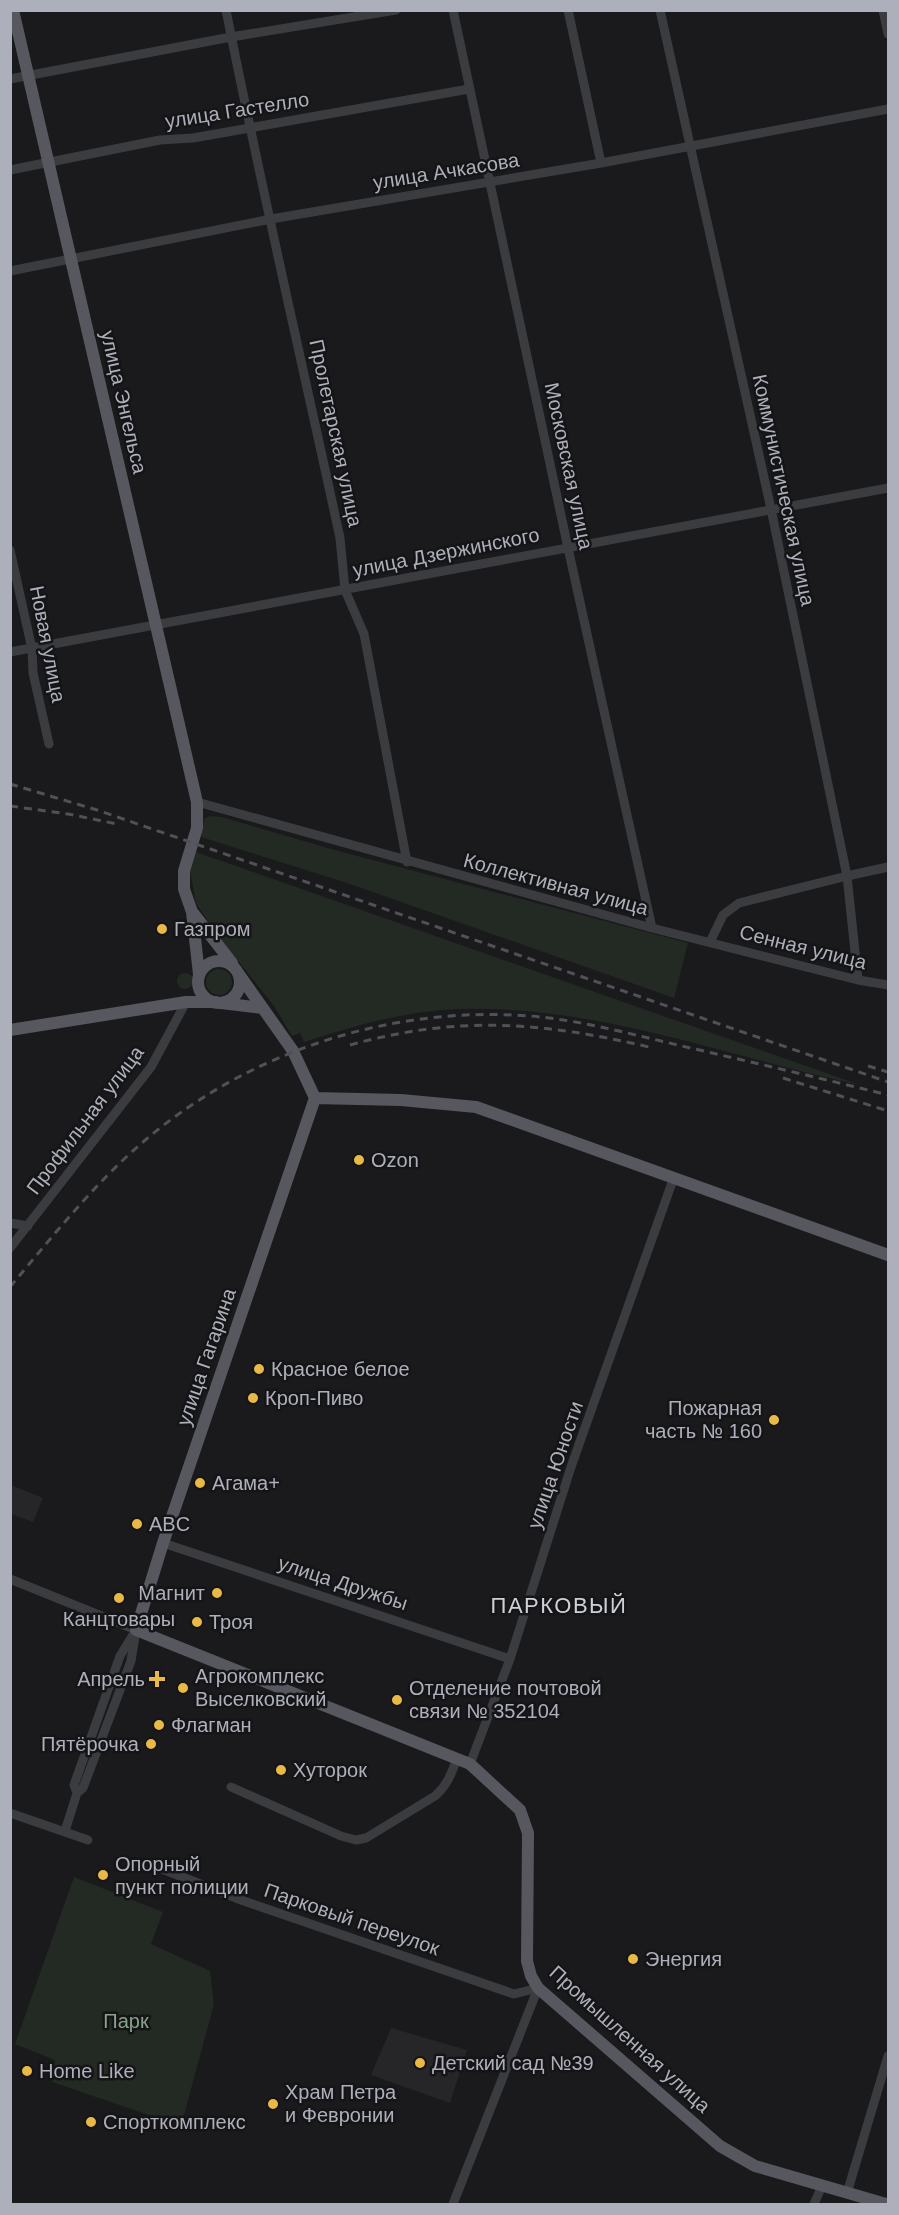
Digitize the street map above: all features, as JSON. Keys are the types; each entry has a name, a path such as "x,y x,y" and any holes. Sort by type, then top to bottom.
{"main road":[{"name":"улица Энгельса","path":"13,10 197,802 197,828 184,871 184,889 192,912"},
{"path":"192,912 237,970 294,1051 315,1098 401,1100 476,1107 888,1255"},
{"path":"186,1002 199,979 207,964 216,960 225,961 237,970 240,983 238,991 230,1000 218,1002 205,997 199,979 192,912"},
{"path":"10,1030 186,1002 218,1002 262,1008"},
{"name":"улица Гагарина","path":"136,1630 163,1544 315,1098"},
{"path":"136,1630 470,1764"},
{"name":"Промышленная улица","path":"470,1764 520,1810 528,1833 527,1961 531,1976 538,1988 720,2146 755,2166 886,2205"}],"street":[{"name":"Пролетарская улица","path":"226,10 249,126 340,538 345,590 364,634 407,862"},
{"path":"10,79 231,37 396,10"},
{"name":"Московская улица","path":"453,10 652,928"},
{"path":"568,10 601,163"},
{"name":"Коммунистическая улица","path":"660,10 771,509 847,876 858,980"},
{"path":"883,10 888,34"},
{"name":"улица Гастелло","path":"10,170 160,140 193,138 249,126 469,89"},
{"name":"улица Ачкасова","path":"10,271 271,219 691,147 888,109"},
{"name":"улица Дзержинского","path":"10,652 888,488"},
{"name":"Новая улица","path":"10,550 32,649 33,672 50,744"},
{"name":"Коллективная улица","path":"197,802 407,862 710,942"},
{"path":"710,942 723,915 738,903 888,867"},
{"name":"Сенная улица","path":"710,942 858,980 888,985"},
{"name":"Профильная улица","path":"10,1248 151,1067 186,1002"},
{"name":"улица Юности","path":"470,1764 510,1659 571,1467 674,1178"},
{"path":"10,1223 28,1226"},
{"name":"улица Дружбы","path":"163,1544 510,1659"},
{"path":"10,1579 136,1630"},
{"name":"улица Гагарина","path":"65,1831 77,1793 84,1788 130,1661 136,1630"},
{"path":"231,1787 310,1824 356,1840 366,1838 435,1797 450,1779 457,1759"},
{"path":"10,1813 88,1840"},
{"name":"Парковый переулок","path":"157,1867 241,1900 514,1994 538,1988"},
{"path":"453,2205 538,1988"},
{"path":"847,2193 888,2056"},
{"path":"814,2205 822,2186"}],"shaded area":[{"path":"11,1485 43,1498 33,1522 11,1514"},
{"name":"Детский сад №39","path":"391,2028 467,2050 450,2103 371,2075"}],"green space":[{"path":"210,816 222,817 331,849 688,943 674,998 350,884 201,837 204,819"},
{"path":"196,852 860,1085 615,1024 515,1010 464,1009 403,1015 363,1024 304,1042 300,1033 292,1036 274,1006 215,932 196,903 190,871"},
{"path":"219,969 228,973 232,982 228,991 219,995 210,991 206,982 210,973"},
{"path":"182,973 188,973 193,981 191,987 182,989 177,984 177,978"},
{"name":"Парк","path":"74,1877 163,1912 151,1944 210,1971 214,2004 181,2126 52,2082 55,2060 15,2044"}],"railway":[{"path":"10,784 97,810 888,1082"},
{"path":"10,806 117,824"},
{"path":"10,1287 107,1175 182,1111 269,1062 316,1044 364,1030 413,1020 463,1015 534,1016 619,1031 888,1095"},
{"path":"350,1045 428,1029 500,1025 572,1032 649,1047"},
{"path":"868,1066 888,1072"},
{"path":"783,1078 888,1111"}],"place":[{"name":"Газпром","path":"162,929"},
{"name":"Ozon","path":"359,1160"},
{"name":"Красное белое","path":"259,1369"},
{"name":"Кроп-Пиво","path":"253,1398"},
{"name":"Пожарная часть № 160","path":"774,1420"},
{"name":"Агама+","path":"200,1483"},
{"name":"ABC","path":"137,1524"},
{"name":"Магнит","path":"217,1593"},
{"name":"Канцтовары","path":"119,1598"},
{"name":"Троя","path":"197,1622"},
{"name":"Апрель","path":"157,1679"},
{"name":"Агрокомплекс Выселковский","path":"183,1688"},
{"name":"Отделение почтовой связи № 352104","path":"397,1700"},
{"name":"Флагман","path":"159,1725"},
{"name":"Пятёрочка","path":"151,1744"},
{"name":"Хуторок","path":"281,1770"},
{"name":"Опорный пункт полиции","path":"103,1875"},
{"name":"Энергия","path":"633,1959"},
{"name":"Детский сад №39","path":"420,2063"},
{"name":"Home Like","path":"27,2071"},
{"name":"Храм Петра и Февронии","path":"273,2104"},
{"name":"Спорткомплекс","path":"91,2122"}],"district":[{"name":"ПАРКОВЫЙ","path":"559,1605"}]}
